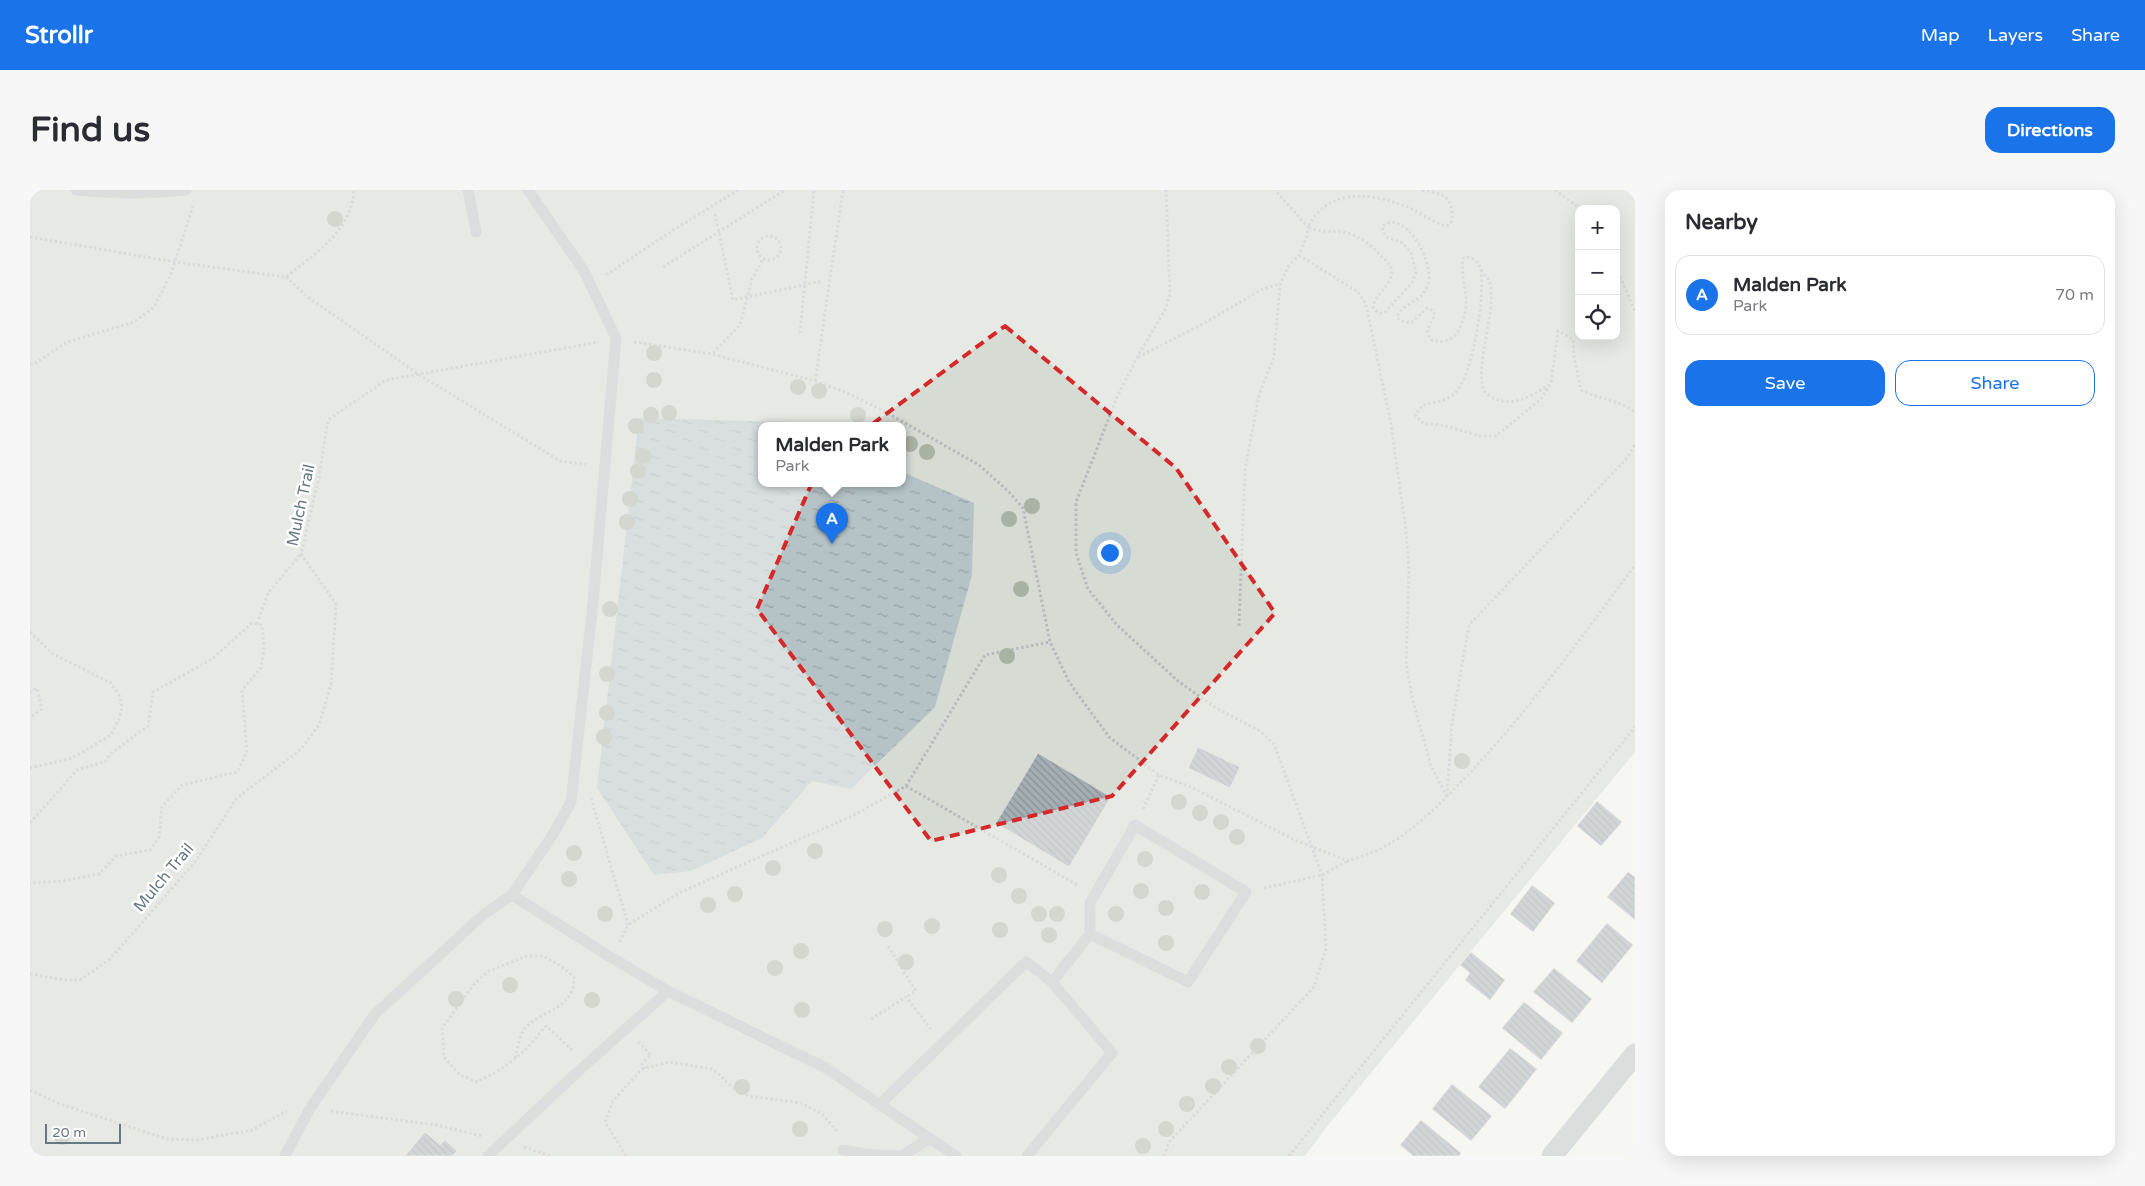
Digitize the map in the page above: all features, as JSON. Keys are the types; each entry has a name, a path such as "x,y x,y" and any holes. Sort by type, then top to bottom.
{"street":[{"path":"1552,1156 1631,1067"}],"lane":[{"path":"76,190 156,193 186,190"},
{"path":"468,190 476,232"},
{"path":"284,1156 309,1110 375,1014 483,915 512,895 552,836 571,802 593,603 616,338 584,270 528,190"},
{"path":"1052,982 1090,934 1090,903 1135,825 1246,892 1188,982 1090,934"},
{"path":"512,895 668,991 826,1068 956,1156"},
{"path":"880,1104 1026,962 1052,982 1112,1052 1027,1156"},
{"path":"488,1156 586,1064 668,991"},
{"path":"843,1150 865,1154 901,1156 930,1138"}],"path":[{"path":"286,277 326,245 345,223 354,190"},
{"path":"592,287 615,268 738,190"},
{"path":"663,267 785,190"},
{"path":"800,334 814,190"},
{"path":"815,381 843,190"},
{"path":"1164,1156 1169,1142 1314,987 1326,949 1322,875 1274,744 1260,731 1213,706 1178,681 1117,625 1088,589 1076,553 1076,502 1117,397 1165,310 1170,294 1166,190"},
{"path":"1275,190 1308,228 1344,232 1360,238 1390,265 1392,272 1384,290 1374,301 1373,306 1376,312 1381,314 1403,295 1412,283 1416,272 1411,252 1401,242 1386,237 1382,227 1386,223 1393,223 1410,230 1424,251 1430,270 1429,283 1424,294 1417,301 1400,310 1397,316 1401,321 1411,323 1427,308 1432,310 1435,315 1427,330 1430,339 1439,343 1448,342 1455,337 1466,307 1463,258 1469,257 1477,261 1490,282 1482,379 1484,390 1494,399 1506,403 1523,399 1551,382"},
{"path":"1239,626 1245,470 1259,396 1274,357 1280,284 1289,266 1299,255 1313,214 1332,198 1343,193 1354,192 1405,206 1447,226 1452,221 1453,207 1445,197 1422,190"},
{"path":"1555,190 1576,205"},
{"path":"30,364 34,364 67,342 134,322 154,307 175,262 195,199"},
{"path":"715,214 733,300 823,281"},
{"path":"30,237 175,262 286,277 308,297 418,374 560,461 605,468"},
{"path":"764,237 775,238 781,244 781,252 771,260 763,259 757,250 758,242 764,237"},
{"path":"1299,255 1358,292 1366,304 1391,424 1406,530 1409,571 1406,664 1413,701 1431,766 1447,797"},
{"path":"712,354 740,325 752,279 763,259"},
{"path":"1481,269 1480,314 1470,362 1463,382 1452,396 1439,402 1423,405 1415,415 1424,424 1442,425 1480,436 1496,436 1540,399 1551,382 1558,331 1572,339 1581,390 1591,395 1626,405 1635,412"},
{"path":"1620,276 1635,312"},
{"path":"1137,358 1201,326 1263,289 1280,284"},
{"path":"616,338 648,346 712,354 815,381 845,392 903,422"},
{"name":"Mulch Trail","path":"30,974 65,980 80,980 110,959 195,862 237,798 301,749 319,725 330,685 336,604 301,554 319,477 328,420 386,380 616,338"},
{"path":"906,424 979,465 1009,492 1023,508 1050,642 1069,682 1108,738 1159,776 1191,787 1313,848 1348,861"},
{"path":"1447,797 1452,723 1469,625 1627,458 1635,445"},
{"path":"30,823 78,770 105,762 110,754 148,726 153,692 212,659 238,638 252,622 257,624 268,594 301,554"},
{"path":"1246,892 1322,875 1348,861 1380,848 1429,815 1490,752 1635,565"},
{"name":"Mulch Trail","path":"30,883 63,881 99,874 116,856 150,850 159,837 162,807 182,785 237,772 246,752 242,690 261,668 264,647 262,625 257,624"},
{"path":"30,632 54,654 111,683 119,695 122,706 120,718 111,735 72,758 30,768"},
{"path":"612,958 628,925 679,893 854,814 906,786 985,655 1050,642"},
{"path":"30,693 37,688 42,709 30,718"},
{"path":"1289,1156 1635,727"},
{"path":"1135,825 1159,776"},
{"path":"573,780 592,798 628,925"},
{"path":"906,786 1094,895"},
{"path":"871,1019 916,991 888,946"},
{"path":"515,1058 520,1038 526,1027 551,1012 572,994 574,988 574,978 558,964 543,956 527,956 489,971 474,983 442,1028 444,1057 460,1075 477,1082 499,1072 530,1045 546,1026 586,1064"},
{"path":"906,997 943,1043"},
{"path":"625,1030 652,1055 642,1064 645,1069"},
{"path":"626,1156 605,1122 613,1101 645,1069 669,1062 713,1069 732,1087 748,1096 801,1102 822,1114 839,1133 843,1150"},
{"path":"30,1090 60,1104 167,1139 197,1140 252,1130 290,1110 309,1110 343,1112 436,1125 503,1141 550,1156"}],"highlighted area":[{"path":"1005,326 1176,468 1275,613 1112,796 931,841 757,609 821,462"}],"shaded area":[{"path":"30,190 1635,190 1635,752 1329,1124 1305,1156 30,1156"}],"water":[{"path":"639,418 788,422 758,422 758,487 906,487 906,474 974,503 972,575 935,707 851,789 812,781 762,838 691,871 654,875 597,788"}],"building":[{"path":"1198,747 1240,767 1230,788 1188,768"},
{"path":"1038,753 1111,797 1069,867 996,823"},
{"path":"1597,801 1622,822 1601,846 1577,826"},
{"path":"1628,872 1635,877 1635,920 1607,897"},
{"path":"1532,885 1555,903 1533,932 1510,914"},
{"path":"1607,923 1633,945 1602,983 1576,961"},
{"path":"1471,952 1505,980 1490,1000 1465,980 1470,973 1460,965"},
{"path":"1554,968 1592,999 1572,1023 1533,992"},
{"path":"1524,1002 1563,1033 1541,1060 1502,1028"},
{"path":"1510,1048 1537,1069 1505,1109 1478,1087"},
{"path":"1452,1084 1492,1116 1471,1141 1432,1109"},
{"path":"1421,1120 1461,1153 1459,1156 1413,1156 1400,1145"},
{"path":"425,1132 440,1145 445,1140 457,1151 452,1156 405,1156"}],"place":[{"name":"Malden Park","path":"832,544"}]}
